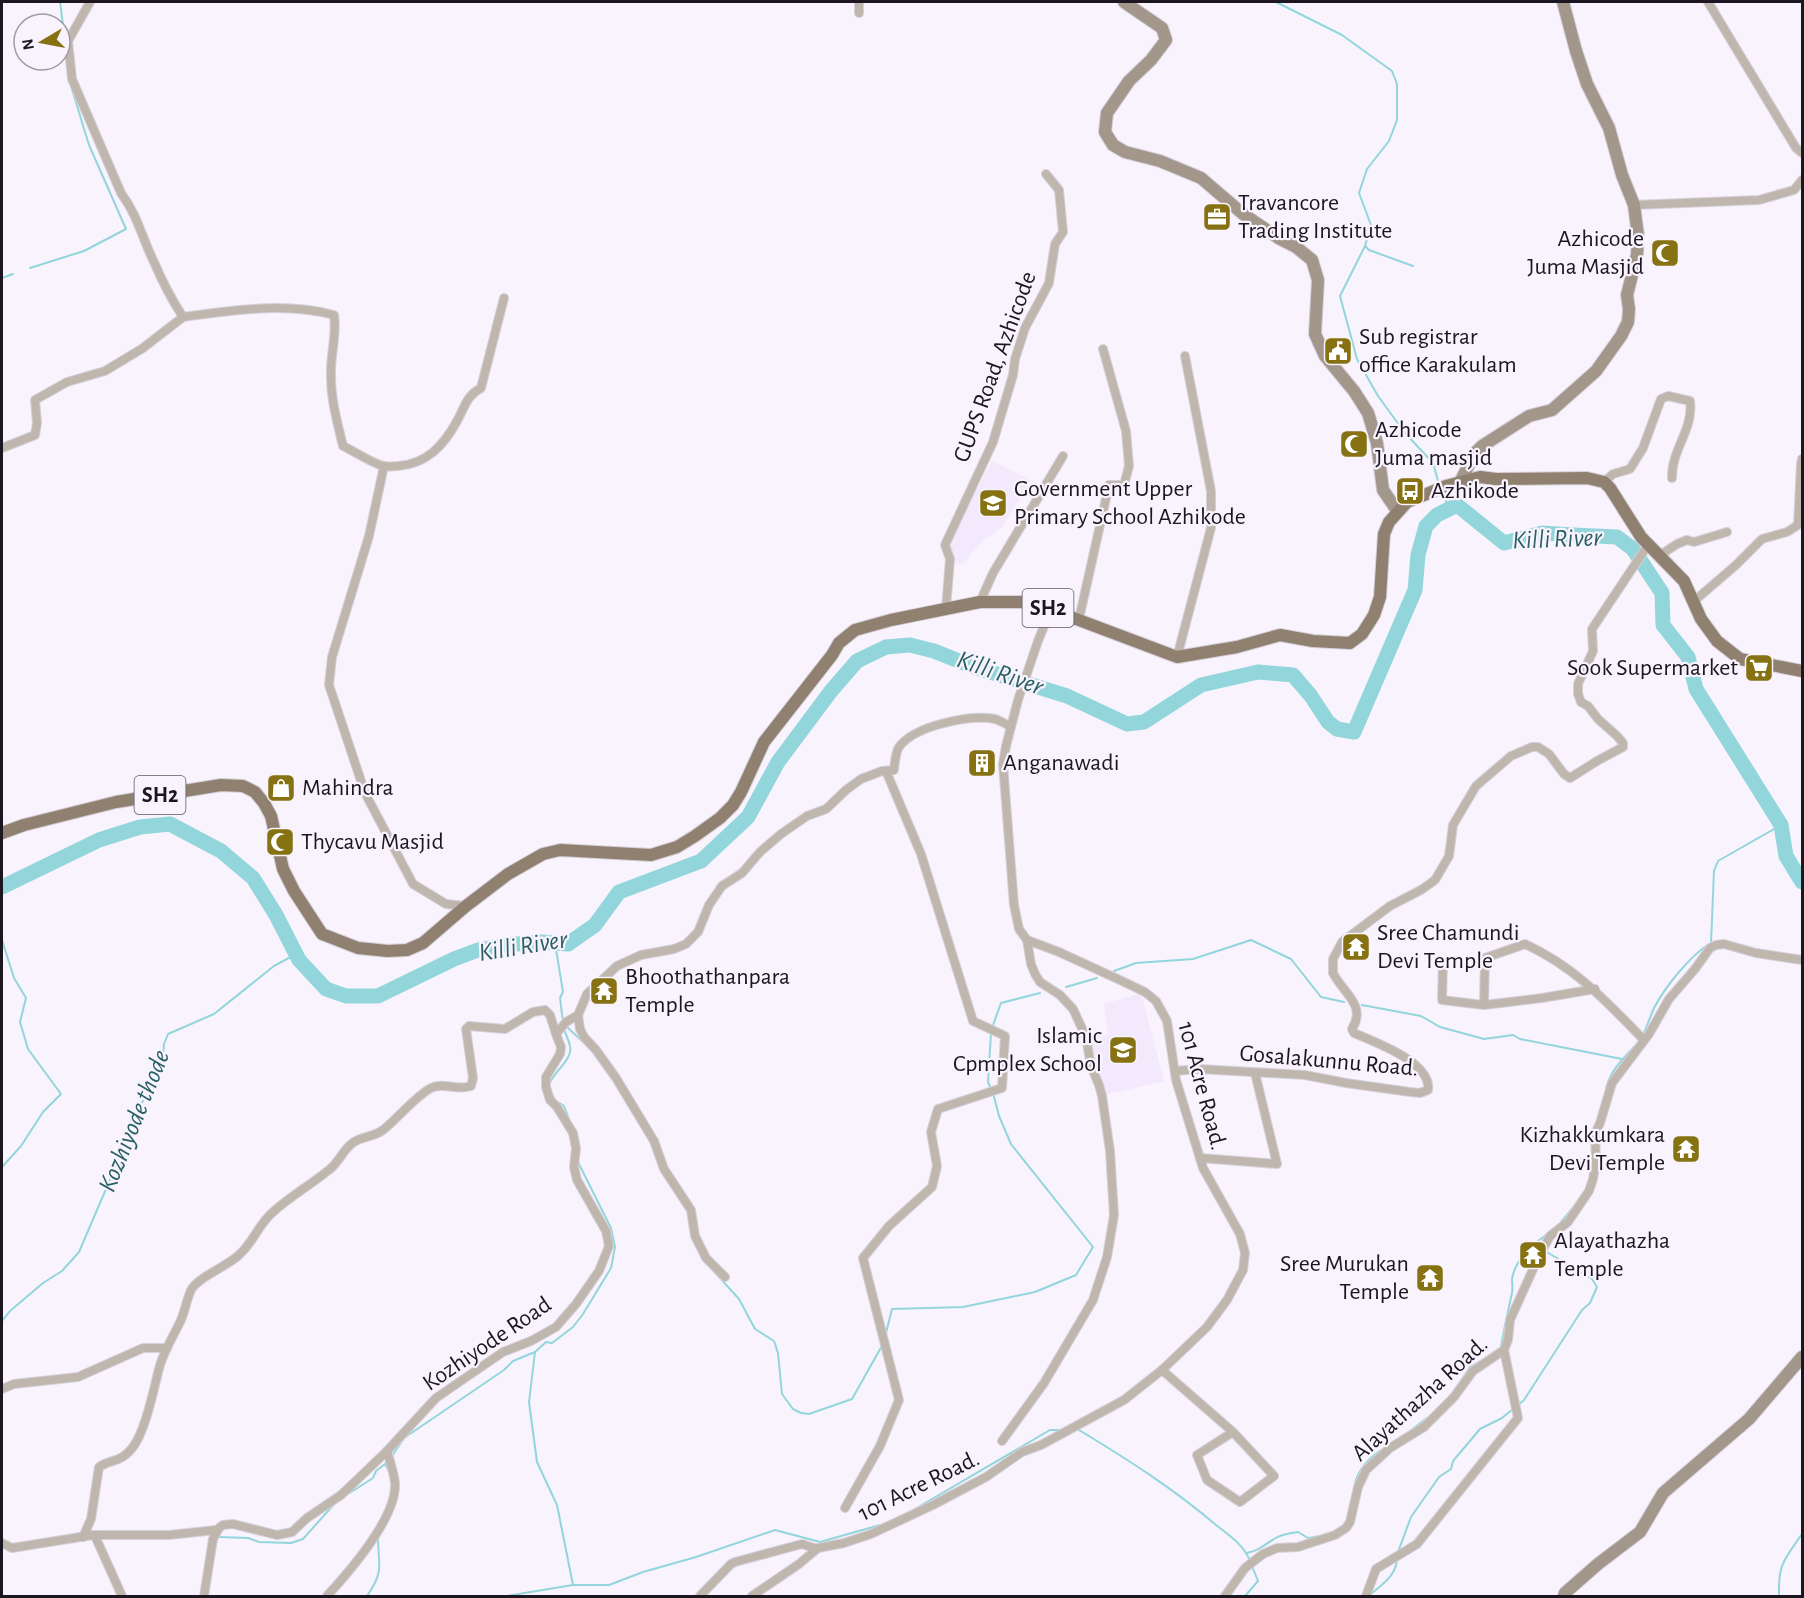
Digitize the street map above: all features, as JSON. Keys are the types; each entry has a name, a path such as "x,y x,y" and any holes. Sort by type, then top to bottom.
{"main road":[{"name":"SH2","path":"2,833 24,825 116,802 221,785 243,786 255,792 271,816 283,869 303,906 322,934 357,948 407,950 423,943 508,874 543,854 560,850 651,855 677,847 720,818 733,805 764,742 839,643 855,630 891,620 980,602 1031,602 1156,651 1178,657 1237,647 1280,635 1340,644 1355,641 1368,626 1380,597 1384,534 1389,522 1407,501 1480,477 1496,479 1587,478 1604,482"},
{"path":"1604,482 1610,488 1646,548 1659,556 1684,581 1701,619 1717,641 1740,659 1803,671"}],"street":[{"path":"90,2 68,41 72,79 121,193 130,205 153,261 183,317"},
{"path":"859,2 859,13"},
{"path":"1124,2 1162,28 1166,40 1151,60 1129,81 1107,113 1105,132 1113,145 1125,152 1160,161 1201,178 1243,214 1312,260 1318,280 1315,334 1324,356 1354,391 1368,413 1377,443 1383,490 1398,512"},
{"path":"1460,482 1475,453 1529,416 1552,410 1596,371 1628,322 1627,295 1637,255 1638,236 1634,205 1622,175 1609,128 1587,84 1563,2"},
{"path":"1708,2 1796,148 1803,153"},
{"name":"GUPS Road, Azhicode","path":"946,609 950,559 945,545 993,442 1018,348 1025,328 1049,283 1055,244 1063,232 1059,190 1046,174"},
{"path":"1634,205 1759,200 1794,190 1803,180"},
{"path":"4,446 34,435 37,423 34,410 35,400 67,382 105,371 142,348 183,317 226,311 283,308 320,311 334,315 336,328 331,371 334,410 343,446 384,466 411,465 423,460 442,444 461,414 466,400 481,388 504,298"},
{"path":"1078,619 1109,485 1124,485 1129,466 1126,431 1103,349"},
{"path":"1178,657 1211,528 1211,491 1185,356"},
{"path":"1604,482 1613,474 1630,469 1643,448 1661,399 1668,396 1690,401 1692,412 1689,427 1673,460 1672,478"},
{"path":"980,602 993,573 1063,456"},
{"path":"1693,602 1737,565 1762,539 1787,532 1798,525 1803,459"},
{"path":"384,466 369,536 332,657 329,685 365,793 413,884 446,904 466,906"},
{"path":"1659,556 1687,540 1694,542 1727,532"},
{"name":"Gosalakunnu Road.","path":"1175,1071 1199,1069 1305,1076 1420,1093 1429,1089 1423,1074 1406,1057 1354,1033 1352,1029 1359,1017 1333,973 1334,955 1342,942 1356,931 1390,906 1435,880 1449,856 1454,825 1476,786 1511,756 1532,747 1538,747 1549,754 1564,774 1570,778 1623,747 1623,743 1615,734 1598,719 1588,706 1581,702 1578,684 1593,651 1593,629 1646,548"},
{"path":"1002,1441 1035,1396 1093,1300 1107,1257 1114,1215 1112,1170 1102,1096 1091,1066 1086,1036 1073,1009 1060,995 1047,988 1038,978 1031,964 1027,940 1017,921 1003,764 1018,700 1051,609"},
{"path":"725,1277 706,1258 695,1236 691,1210 664,1169 654,1141 616,1078 580,1029 578,1016 587,994 617,966 641,955 679,948 686,944 698,932 709,905 722,885 742,873 760,852 781,834 807,816 826,809 858,780 894,769 896,753 902,744 917,734 954,720 980,718 993,719 1011,728"},
{"path":"844,1508 880,1446 899,1400 863,1258 889,1226 932,1187 937,1166 931,1132 938,1110 1002,1088 1005,1036 974,1021 921,854 886,771"},
{"name":"101 Acre Road.","path":"752,1596 803,1561 815,1548 844,1543 872,1534 979,1481 1022,1452 1041,1445 1109,1410 1162,1370 1208,1327 1227,1300 1245,1263 1240,1234 1207,1177 1200,1158 1176,1080 1167,1021 1156,1001 1122,981 1027,940"},
{"path":"1484,1005 1485,958 1526,944 1551,956 1595,989 1644,1040"},
{"name":"Alayathazha Road.","path":"1225,1596 1242,1572 1263,1554 1273,1550 1298,1547 1335,1535 1346,1528 1350,1522 1358,1488 1366,1470 1390,1448 1424,1427 1454,1397 1473,1371 1504,1350 1508,1340 1510,1320 1542,1249 1550,1236 1568,1222 1589,1191 1596,1162 1595,1134 1612,1083 1644,1040 1669,999 1714,946 1724,944 1756,953 1803,960"},
{"path":"1443,962 1442,1000 1484,1005 1595,989"},
{"path":"83,1538 91,1518 99,1467 120,1460 134,1447 167,1348 194,1285 241,1254 251,1243 262,1222 332,1168 343,1152 354,1142 376,1135 430,1089 471,1086 473,1078 467,1027 476,1025 505,1029 533,1011 545,1010 550,1015 556,1034"},
{"path":"556,1034 564,1024 578,1016"},
{"name":"Kozhiyode Road","path":"93,1535 169,1534 216,1530 223,1525 233,1524 277,1535 292,1532 307,1518 341,1495 387,1452 436,1398 497,1355 556,1327 581,1298 599,1271 609,1246 603,1224 577,1180 574,1167 576,1148 573,1133 558,1107 550,1100 546,1087 546,1077 560,1054 561,1047 556,1034"},
{"path":"1200,1158 1276,1164 1255,1073"},
{"path":"2,1389 14,1384 78,1377 143,1348 167,1348"},
{"path":"1366,1596 1376,1569 1417,1544 1518,1418 1504,1350"},
{"path":"1564,1596 1598,1564 1640,1532 1664,1493 1749,1419 1803,1357"},
{"path":"1162,1370 1233,1432 1274,1476 1240,1502 1206,1480 1197,1455 1233,1432"},
{"path":"327,1596 356,1564 388,1514 395,1484 387,1452"},
{"path":"204,1596 211,1545 216,1530"},
{"path":"2,1543 12,1548 93,1535 101,1546 109,1571 122,1596"},
{"path":"699,1596 731,1564 802,1544 815,1548"}],"shaded area":[{"name":"Government Upper Primary School Azhikode","path":"992,461 1031,480 1003,526 982,542 962,564 956,564 948,544"},
{"name":"Islamic Cpmplex School","path":"1141,993 1164,1081 1104,1095 1097,1066 1091,1061 1089,1038 1108,1034 1104,1004"}],"waterway":[{"path":"60,2 61,12"},
{"path":"1276,2 1342,35 1392,71 1397,84 1397,120 1389,141 1367,169 1359,193 1371,225 1365,246"},
{"path":"30,268 84,251 126,229 89,145 71,86"},
{"path":"1413,266 1369,250 1365,246 1340,296 1357,359 1378,396 1405,433 1433,463 1438,481"},
{"path":"2,278 13,274"},
{"path":"1441,513 1447,503 1443,495"},
{"name":"Killi River","path":"2,887 99,840 140,827 170,824 221,851 253,878 276,915 299,960 326,989 346,996 378,996 454,959 478,950 542,942 568,944 595,925 619,892 701,861 748,817 778,762 831,691 857,661 886,647 910,645 934,651 974,667 1067,696 1127,724 1144,722 1201,685 1258,672 1293,675 1311,696 1328,722 1337,729 1354,732 1415,590 1418,555 1426,526 1437,515 1457,505 1504,543 1542,533 1617,537 1633,549 1662,593 1663,625 1688,657 1696,689 1781,825 1786,856 1802,882"},
{"path":"1711,943 1714,871 1718,861 1781,825"},
{"path":"2,940 14,978 26,998 20,1022 28,1049 61,1094 43,1112 21,1146 2,1167"},
{"path":"1114,971 1136,963 1193,959 1251,940 1291,959 1321,997 1344,1002"},
{"path":"555,943 563,992 560,998 563,1022"},
{"path":"1643,1035 1654,1008 1671,982 1686,964 1709,944"},
{"name":"Kozhiyode thode","path":"2,1321 10,1311 43,1283 62,1271 79,1252 112,1175 121,1143 135,1112 151,1090 162,1068 164,1044 168,1034 214,1014 274,966 296,954"},
{"path":"1066,987 1097,978"},
{"path":"992,1028 1001,1003 1040,993"},
{"path":"1362,1005 1421,1016 1440,1027 1484,1039 1513,1035 1520,1039 1622,1059"},
{"path":"566,1026 584,1043"},
{"path":"550,1083 569,1056 569,1044 564,1028"},
{"path":"886,1333 892,1309 963,1307 1035,1292 1076,1275 1093,1247 1011,1144 988,1082 991,1033"},
{"path":"1606,1088 1614,1071 1634,1047"},
{"path":"552,1094 555,1100 564,1106 569,1119"},
{"path":"392,1456 404,1438 504,1370 513,1361 535,1352 546,1342 552,1343 573,1327 583,1314 611,1268 615,1247 611,1228 578,1162"},
{"path":"1561,1222 1577,1203"},
{"path":"1501,1347 1514,1272 1525,1254 1546,1235"},
{"path":"1517,1406 1524,1400 1582,1310 1590,1303 1597,1287 1592,1279 1545,1251"},
{"path":"710,1267 739,1299 755,1329 774,1341 778,1353 782,1394 793,1409 801,1413 809,1414 852,1399 883,1344"},
{"path":"507,1596 573,1585 557,1505 537,1462 529,1402 535,1352"},
{"path":"1454,1391 1470,1367 1484,1359"},
{"path":"1398,1552 1411,1517 1439,1477 1451,1469 1453,1461 1480,1429 1502,1418 1513,1409"},
{"path":"1410,1431 1427,1418"},
{"path":"915,1509 1050,1430 1062,1430"},
{"path":"1074,1430 1079,1430 1115,1452 1184,1499 1236,1541 1250,1561"},
{"path":"1355,1483 1366,1463 1383,1449"},
{"path":"387,1462 385,1464 390,1473"},
{"path":"348,1494 373,1478 376,1471 385,1464"},
{"path":"219,1537 291,1543 303,1539 336,1502"},
{"path":"573,1585 609,1585 775,1530 820,1542 880,1525"},
{"path":"1247,1553 1288,1534 1298,1532 1308,1538 1321,1536"},
{"path":"1779,1596 1783,1563 1802,1534"},
{"path":"367,1596 378,1574 378,1537"},
{"path":"1370,1595 1390,1576 1397,1561"},
{"path":"1245,1596 1258,1581 1252,1566"}],"place":[{"name":"Travancore Trading Institute","path":"1217,217"},
{"name":"Azhicode Juma Masjid","path":"1665,253"},
{"name":"Sub registrar office Karakulam","path":"1338,351"},
{"name":"Azhicode Juma masjid","path":"1354,444"},
{"name":"Azhikode","path":"1410,491"},
{"name":"Government Upper Primary School Azhikode","path":"993,503"},
{"name":"Sook Supermarket","path":"1759,668"},
{"name":"Anganawadi","path":"982,763"},
{"name":"Mahindra","path":"281,788"},
{"name":"Thycavu Masjid","path":"280,842"},
{"name":"Sree Chamundi Devi Temple","path":"1356,947"},
{"name":"Bhoothathanpara Temple","path":"604,991"},
{"name":"Islamic Cpmplex School","path":"1123,1050"},
{"name":"Kizhakkumkara Devi Temple","path":"1686,1149"},
{"name":"Alayathazha Temple","path":"1533,1255"},
{"name":"Sree Murukan Temple","path":"1430,1278"}]}
